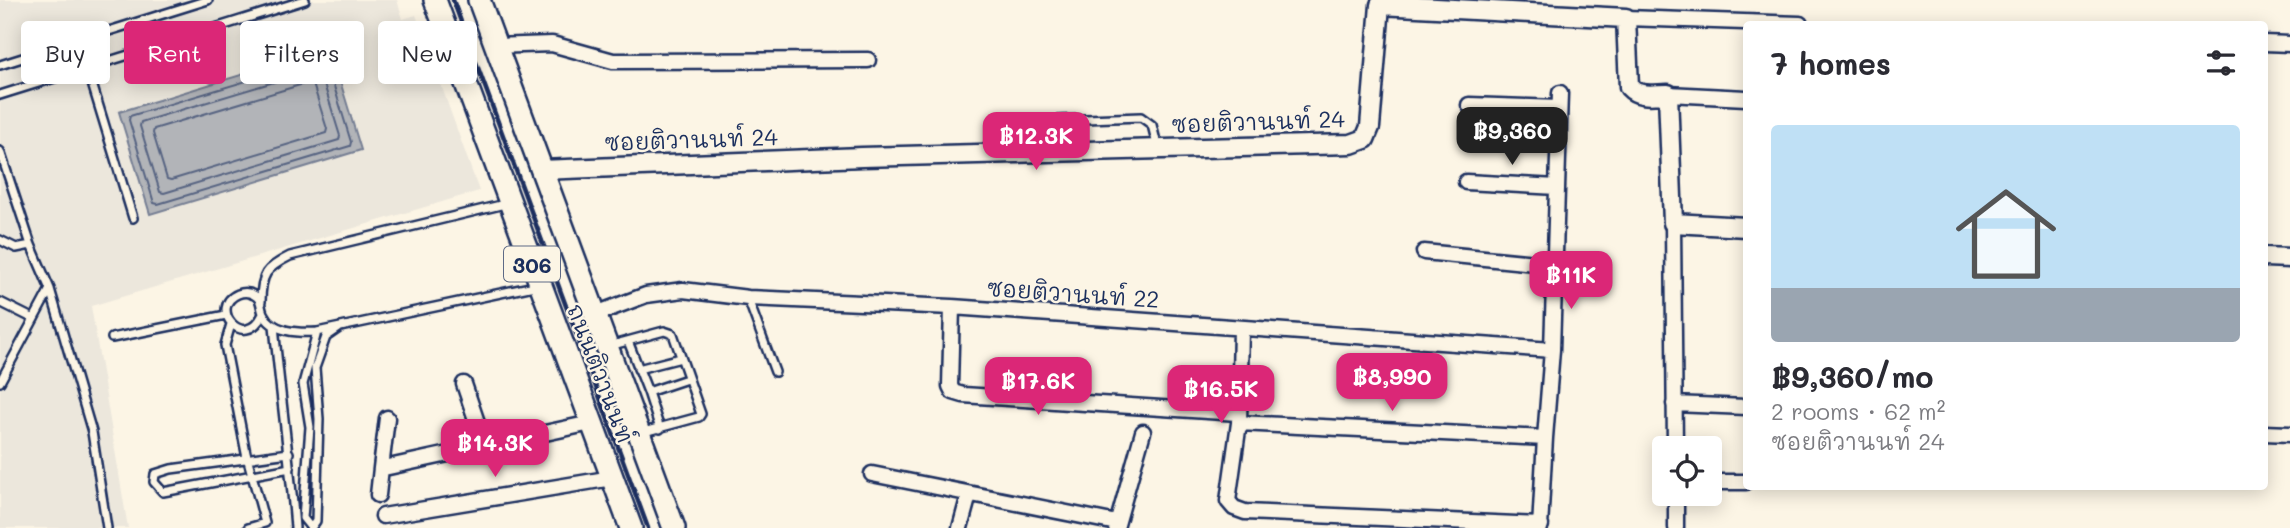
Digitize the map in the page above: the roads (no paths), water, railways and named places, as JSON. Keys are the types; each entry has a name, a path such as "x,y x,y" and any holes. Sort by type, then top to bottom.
{"main road":[{"name":"ถนนติวานนท์","path":"435,0 631,528"},
{"name":"ถนนติวานนท์","path":"479,0 605,348 674,528"}],"street":[{"name":"ซอยติวานนท์ 24","path":"541,170 618,165 1351,144 1365,139 1370,127 1381,3 1626,18"},
{"path":"1743,22 1626,18 1629,87 1634,92 1743,98"},
{"path":"2268,43 2290,44"},
{"path":"496,46 552,44 613,61 868,60"},
{"path":"1241,329 1238,418 1228,501 1234,508 1245,512 1541,526 1552,350 1560,93"},
{"path":"1668,94 1673,223 1675,436"},
{"path":"1469,104 1559,108"},
{"path":"1466,182 1557,187"},
{"path":"1673,223 1743,227"},
{"path":"1424,252 1555,265"},
{"path":"2268,257 2290,258"},
{"name":"ซอยติวานนท์ 22","path":"593,315 646,295 683,290 748,298 952,307 1552,350"},
{"path":"952,307 950,386 954,392 963,394 1238,418 1545,438"},
{"path":"464,384 485,446"},
{"path":"1674,404 1743,407"},
{"path":"378,495 387,418"},
{"path":"381,468 591,423"},
{"path":"872,474 1116,526 1143,432"},
{"path":"2268,433 2290,435"},
{"path":"383,516 612,478"},
{"path":"1722,482 1743,482"},
{"path":"960,528 969,495"},
{"path":"1676,506 1676,528"}],"lane":[{"path":"110,31 208,0"},
{"path":"110,61 304,0"},
{"path":"0,65 21,59"},
{"path":"0,95 35,84"},
{"path":"92,84 133,218"},
{"path":"1058,120 1141,117 1152,125 1158,149"},
{"path":"0,151 31,245 50,289 92,432 107,528"},
{"path":"261,302 254,295 244,292 234,296 227,304 226,315 231,324 240,329 250,329 259,323 263,314 261,283 270,266 290,256 509,203"},
{"path":"0,240 16,248 31,245"},
{"path":"263,314 274,325 293,333 317,332 539,285"},
{"path":"0,382 4,366 50,289"},
{"path":"748,298 775,372"},
{"path":"0,302 34,319"},
{"path":"112,338 226,315"},
{"path":"231,324 225,345 248,460 265,525 248,528"},
{"path":"274,325 295,528"},
{"path":"317,332 303,384 310,427 303,518 311,528 316,521 319,419 315,368 326,337 342,326"},
{"path":"605,348 669,331 673,334 700,415 639,434"},
{"path":"628,341 660,429"},
{"path":"638,369 681,358"},
{"path":"648,392 687,379"},
{"path":"289,453 171,468 155,474 153,482 163,492 290,468"}],"water":[{"path":"240,75 240,84 341,84 361,150 150,214 119,112 211,84 226,84 226,80"}],"railway":[{"path":"453,0 648,528"}]}
